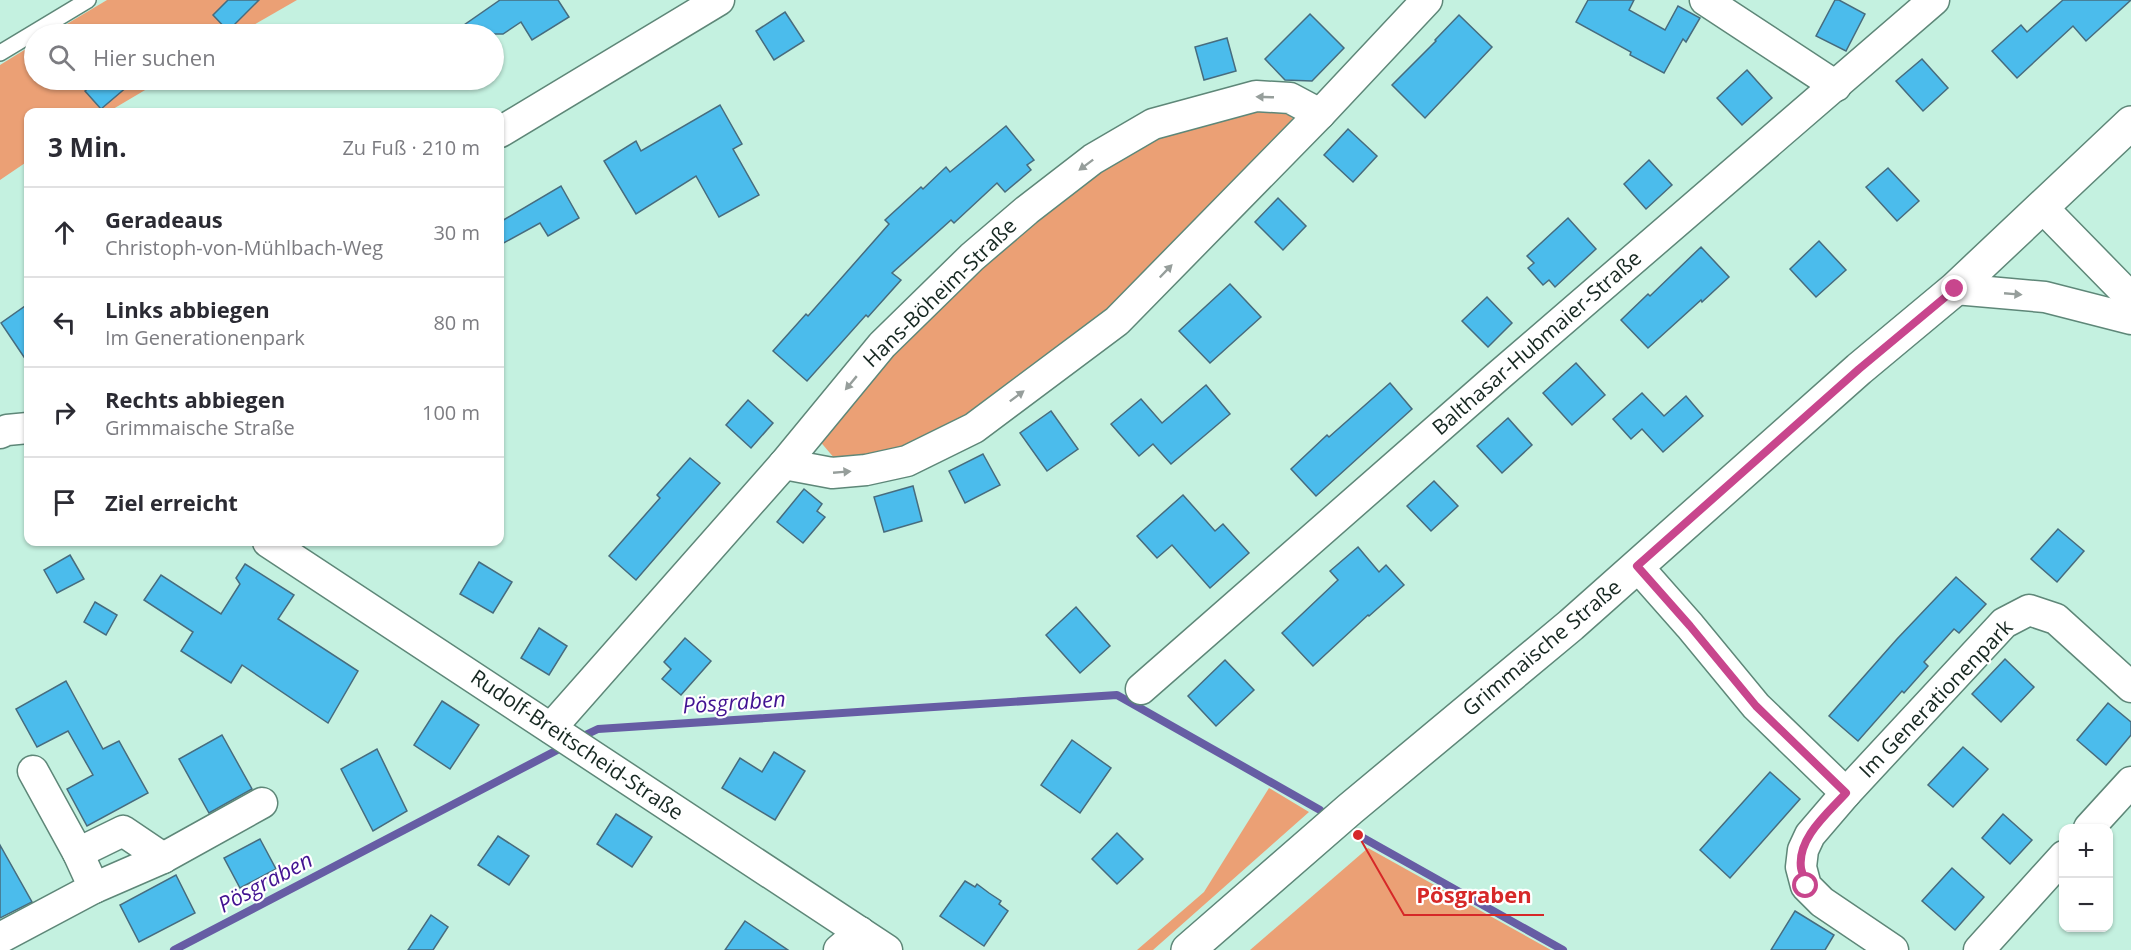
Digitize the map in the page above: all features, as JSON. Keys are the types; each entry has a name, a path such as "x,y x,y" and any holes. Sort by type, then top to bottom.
{"main road":[{"name":"Grimmaische Straße","path":"1188,950 1350,809 1571,625 1859,369 1955,289 2131,123"}],"street":[{"path":"504,130 719,0"},
{"path":"784,464 832,473 866,470 907,461 974,428 1117,321 1320,114 1427,0"},
{"path":"1705,0 1836,86"},
{"name":"Balthasar-Hubmaier-Straße","path":"1141,689 1497,377 1934,0"},
{"name":"Hans-Böheim-Straße","path":"566,738 784,464 882,345 956,273 1027,210 1093,159 1153,124 1256,96 1290,98 1320,114"},
{"path":"2042,207 2131,298"},
{"path":"1955,289 2045,297 2131,319"},
{"path":"0,433 7,429 24,428"},
{"name":"Rudolf-Breitscheid-Straße","path":"274,546 566,738 849,941 887,950"},
{"name":"Im Generationenpark","path":"1637,566 1756,706 1846,793 2004,623 2029,610 2056,619 2131,687"},
{"path":"33,771 78,853 94,888"},
{"path":"2093,824 2131,782"},
{"path":"1846,793 1810,835 1803,850 1801,867 1806,886 1822,902 1893,950"},
{"path":"0,938 94,888 163,858 262,803"},
{"path":"78,853 123,831 163,858"},
{"path":"1979,950 2059,862"}],"lane":[{"path":"47,24 88,0"},
{"path":"0,52 24,38"}],"shaded area":[{"path":"107,0 297,0 255,24 67,24"},
{"path":"24,50 24,90 145,90 115,108 24,108 24,164 0,180 0,65"},
{"path":"1283,108 1295,121 1112,311 974,419 912,448 841,466 818,439 888,350 1032,214 1156,133 1224,112"},
{"path":"1269,788 1309,812 1153,950 1137,950 1204,892"},
{"path":"1368,848 1551,950 1250,950"}],"building":[{"path":"228,0 259,0 235,24 221,24 213,15"},
{"path":"500,0 558,0 569,17 532,40 521,22 504,33 504,24 465,24"},
{"path":"1588,0 1634,0 1629,10 1665,30 1678,6 1700,18 1686,42 1683,39 1664,73 1576,22"},
{"path":"1835,0 1865,14 1846,51 1816,36"},
{"path":"2063,0 2131,0 2086,41 2073,26 2017,78 1992,51 2021,25 2027,32"},
{"path":"785,12 804,41 774,60 756,31"},
{"path":"1310,14 1344,48 1312,81 1285,80 1265,59"},
{"path":"1459,15 1492,47 1425,118 1392,85"},
{"path":"1227,38 1236,71 1204,80 1195,47"},
{"path":"1922,59 1948,88 1923,111 1896,81"},
{"path":"1747,70 1772,98 1742,125 1717,98"},
{"path":"86,90 123,90 102,108"},
{"path":"720,105 742,144 733,149 759,195 719,217 696,176 636,214 604,161 636,141 641,151"},
{"path":"1006,126 1034,160 1027,165 1031,170 1005,192 997,183 954,223 951,220 892,273 901,280 807,381 773,351 806,314 808,316 889,224 885,220 946,167 950,172"},
{"path":"1348,129 1377,156 1353,182 1324,155"},
{"path":"1649,160 1672,185 1646,209 1624,184"},
{"path":"1888,168 1919,201 1897,221 1866,187"},
{"path":"561,186 579,218 548,236 540,223 504,243 504,220"},
{"path":"1278,198 1306,226 1283,250 1255,222"},
{"path":"1568,218 1596,249 1555,287 1549,280 1543,285 1528,268 1534,263 1527,256"},
{"path":"1819,241 1846,270 1816,297 1790,269"},
{"path":"1701,247 1729,277 1648,348 1621,320 1648,294 1650,296"},
{"path":"1230,284 1261,317 1210,363 1179,331"},
{"path":"1487,297 1512,323 1488,347 1462,321"},
{"path":"24,307 24,357 1,323"},
{"path":"1576,363 1605,395 1572,425 1543,393"},
{"path":"1390,383 1412,409 1316,496 1291,469 1327,435 1329,437"},
{"path":"1206,385 1230,414 1171,464 1153,444 1139,456 1111,424 1141,399 1162,423"},
{"path":"1642,393 1664,416 1686,396 1703,416 1663,452 1642,429 1631,439 1613,419"},
{"path":"748,400 773,423 751,448 726,425"},
{"path":"1051,411 1078,449 1047,471 1020,433"},
{"path":"1508,418 1532,445 1502,473 1477,446"},
{"path":"983,454 1000,485 965,503 949,471"},
{"path":"690,458 720,483 636,580 609,556 660,498 657,495"},
{"path":"1434,481 1458,506 1431,531 1407,506"},
{"path":"913,486 922,521 884,532 874,497"},
{"path":"804,489 822,504 817,511 825,517 803,543 777,522"},
{"path":"1183,495 1215,531 1223,524 1249,553 1210,588 1172,545 1157,558 1137,536"},
{"path":"2058,529 2084,551 2057,582 2031,559"},
{"path":"1358,547 1379,572 1386,565 1404,585 1313,666 1282,633 1338,580 1330,571"},
{"path":"70,555 84,579 57,593 44,570"},
{"path":"479,562 512,582 493,613 460,594"},
{"path":"245,564 294,595 278,619 358,671 328,723 242,665 231,683 181,651 193,632 144,600 161,575 221,614 240,584 236,578"},
{"path":"1956,577 1986,604 1959,633 1954,629 1924,662 1928,666 1904,693 1902,691 1858,741 1829,716"},
{"path":"95,602 117,615 106,635 84,622"},
{"path":"1076,607 1110,646 1080,673 1046,635"},
{"path":"539,628 567,646 549,675 521,658"},
{"path":"685,638 711,661 681,695 662,679 671,669 664,662"},
{"path":"2005,659 2034,687 2001,722 1972,694"},
{"path":"1225,660 1254,690 1216,726 1188,696"},
{"path":"66,681 103,749 119,741 148,793 87,826 67,789 93,775 68,731 37,747 16,709"},
{"path":"442,701 479,725 450,769 414,745"},
{"path":"2108,703 2131,722 2131,735 2106,765 2077,740"},
{"path":"222,735 252,789 209,813 179,759"},
{"path":"1072,740 1111,768 1080,813 1041,785"},
{"path":"1963,747 1988,769 1953,807 1928,785"},
{"path":"377,749 407,811 373,831 341,769"},
{"path":"774,752 805,771 775,820 722,788 740,758 762,772"},
{"path":"1770,772 1800,799 1730,878 1700,850"},
{"path":"616,814 652,837 632,867 597,844"},
{"path":"2003,814 2032,840 2010,864 1982,838"},
{"path":"1117,833 1143,859 1117,884 1092,859"},
{"path":"498,836 529,856 509,885 478,865"},
{"path":"260,839 276,869 240,888 224,858"},
{"path":"0,845 32,902 0,918"},
{"path":"1952,868 1984,897 1955,930 1922,901"},
{"path":"176,875 195,913 139,942 120,905"},
{"path":"965,881 975,887 977,884 1001,901 999,904 1008,911 984,946 940,916"},
{"path":"1795,911 1834,935 1825,950 1771,950"},
{"path":"431,915 448,927 433,950 408,950"},
{"path":"745,921 788,950 725,950"}],"waterway":[{"name":"Pösgraben","path":"579,738 598,729 1117,695 1320,810"},
{"name":"Pösgraben","path":"174,950 565,746"},
{"name":"Pösgraben","path":"1358,835 1563,950"}],"place":[{"name":"Pösgraben","path":"1358,835"}],"route":[{"path":"1806,886 1801,867 1803,850 1810,835 1846,793 1756,706 1637,566 1859,369 1955,289"}]}
